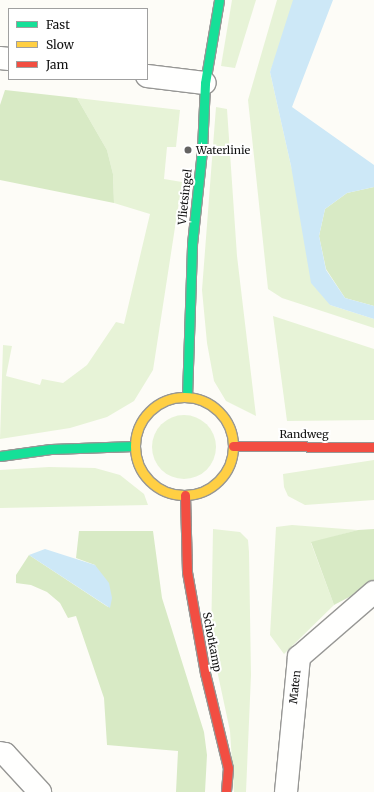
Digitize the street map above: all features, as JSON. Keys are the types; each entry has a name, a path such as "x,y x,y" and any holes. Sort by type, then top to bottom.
{"street":[{"name":"Vlietsingel","path":"187,397 192,244 202,150 205,83 219,0"},
{"path":"148,76 205,83"},
{"path":"187,397 205,402 220,412 230,428 233,446 230,464 220,479 206,490 185,496 157,488 145,476 137,462 134,446 138,426 150,410 167,399 187,397"},
{"path":"0,456 51,448 134,446"},
{"name":"Randweg","path":"233,446 374,447"},
{"name":"Schotkamp","path":"185,496 187,572 205,673 228,768 226,792"},
{"name":"Maten","path":"286,792 299,657 374,592"},
{"path":"0,753 5,754 40,792"}],"green space":[{"path":"232,0 256,0 235,68 221,66"},
{"path":"277,0 297,0 270,72 291,166 330,305 374,319 374,328 282,298 268,289 248,100"},
{"path":"5,90 77,98 107,150 113,174 114,203 0,180 0,105"},
{"path":"77,98 180,110 176,147 167,147 164,179 182,182 153,370 134,401 107,417 70,428 0,439 3,345 12,346 6,376 40,385 42,379 63,383 87,365 116,322 124,324 150,214 114,203 113,174 107,150"},
{"path":"216,107 227,109 237,256 256,416 226,401 214,381 207,343 202,290"},
{"path":"374,187 374,306 345,298 326,269 319,236 325,209 347,193"},
{"path":"273,316 374,349 374,420 287,421"},
{"path":"184,415 196,417 207,424 214,435 216,447 214,459 207,470 196,477 184,479 172,477 161,470 154,459 152,447 154,435 161,424 172,417"},
{"path":"374,460 374,500 305,505 288,496 284,487 283,474"},
{"path":"49,467 95,468 120,475 144,494 148,505 0,508 0,470"},
{"path":"292,525 358,530 311,543 334,605 284,654 270,635 276,527"},
{"path":"213,529 240,532 248,540 251,675 246,792 234,792 230,731 211,642"},
{"path":"374,529 374,584 334,605 311,542 358,530"},
{"path":"79,531 153,531 162,598 204,732 207,755 205,792 176,792 178,751 107,745 104,698 76,616 68,618 60,603 47,592 31,585 16,583 16,575 29,555 108,607 95,565 76,558"}],"water":[{"path":"293,0 333,0 292,107 374,165 374,187 347,193 325,209 319,236 326,270 345,298 374,306 374,319 330,305 311,283 291,166 270,72"},
{"path":"45,549 95,565 109,583 112,598 110,608 29,555"}],"traffic: fast":[{"path":"187,397 192,244 202,150 205,83 219,0"},
{"path":"0,456 51,449 134,446"}],"traffic: slow":[{"path":"184,397 203,401 219,411 229,427 233,446 229,465 219,481 203,491 184,495 165,491 149,481 139,465 135,446 139,427 149,411 165,401 184,397"}],"traffic: jam":[{"path":"233,446 374,447"},
{"path":"185,495 187,572 205,673 228,768 226,792"}],"place":[{"name":"Waterlinie","path":"188,150"}]}
